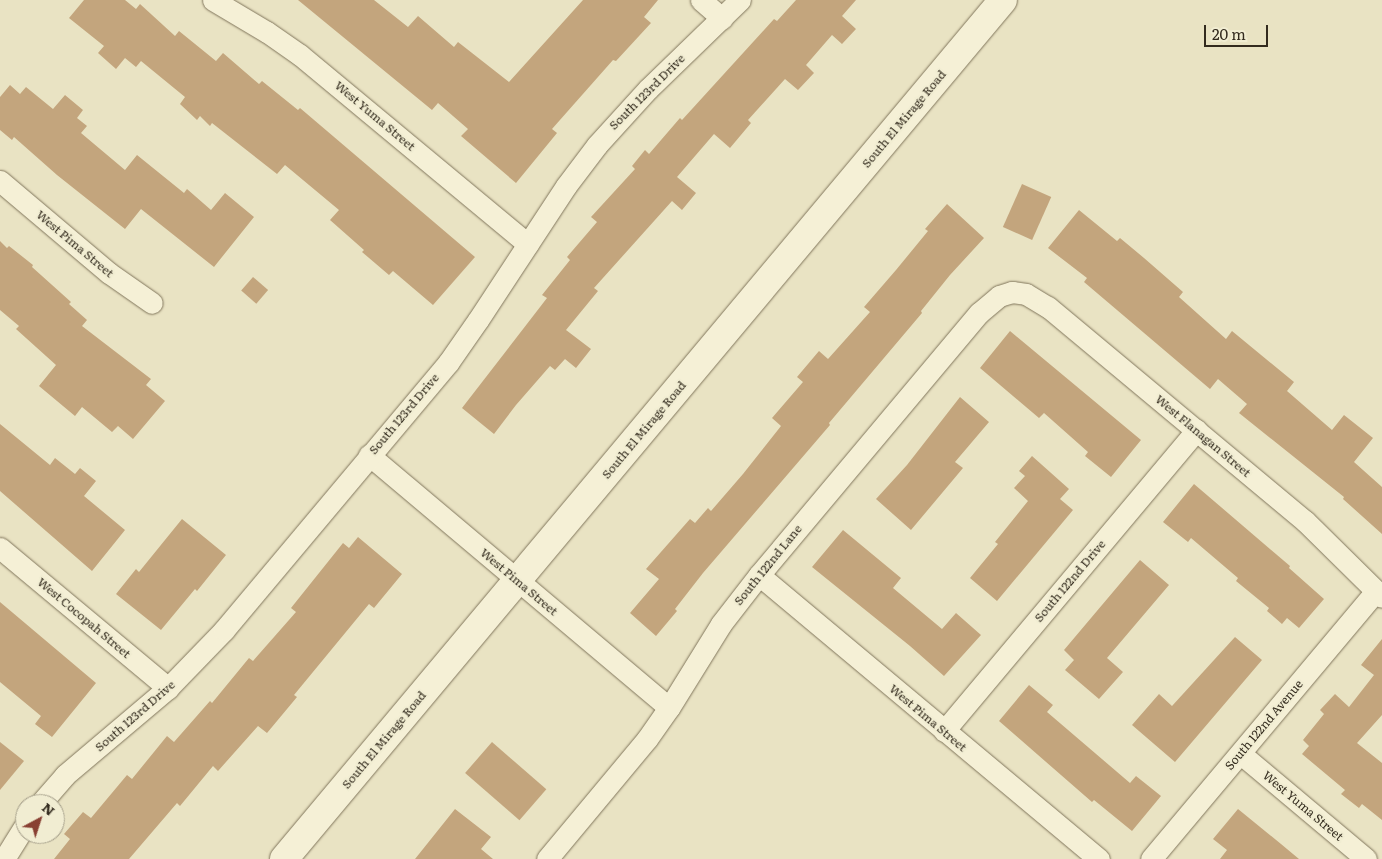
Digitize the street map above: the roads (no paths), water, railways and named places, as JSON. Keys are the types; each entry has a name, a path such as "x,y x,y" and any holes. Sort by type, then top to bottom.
{"main road":[{"name":"South El Mirage Road","path":"284,859 1003,0"}],"street":[{"name":"West Yuma Street","path":"213,0 267,32 300,55 528,244"},
{"path":"702,0 722,18"},
{"name":"South 123rd Drive","path":"49,794 65,775 168,688 224,630 452,357 566,186 612,128 648,89 740,0"},
{"name":"West Pima Street","path":"0,181 109,273 152,303"},
{"name":"West Flanagan Street","path":"1012,292 1026,294 1038,299 1318,532 1379,594"},
{"name":"South 122nd Lane","path":"547,859 634,756 669,708 721,624 759,575 979,314 999,296 1012,292"},
{"name":"South 122nd Drive","path":"944,731 1197,430"},
{"name":"West Pima Street","path":"369,455 669,708"},
{"name":"West Cocopah Street","path":"0,548 168,688"},
{"name":"West Pima Street","path":"759,575 1099,859"},
{"name":"South 122nd Avenue","path":"1151,859 1379,594"},
{"name":"West Yuma Street","path":"1241,754 1366,859"},
{"path":"4,859 15,841"}]}
